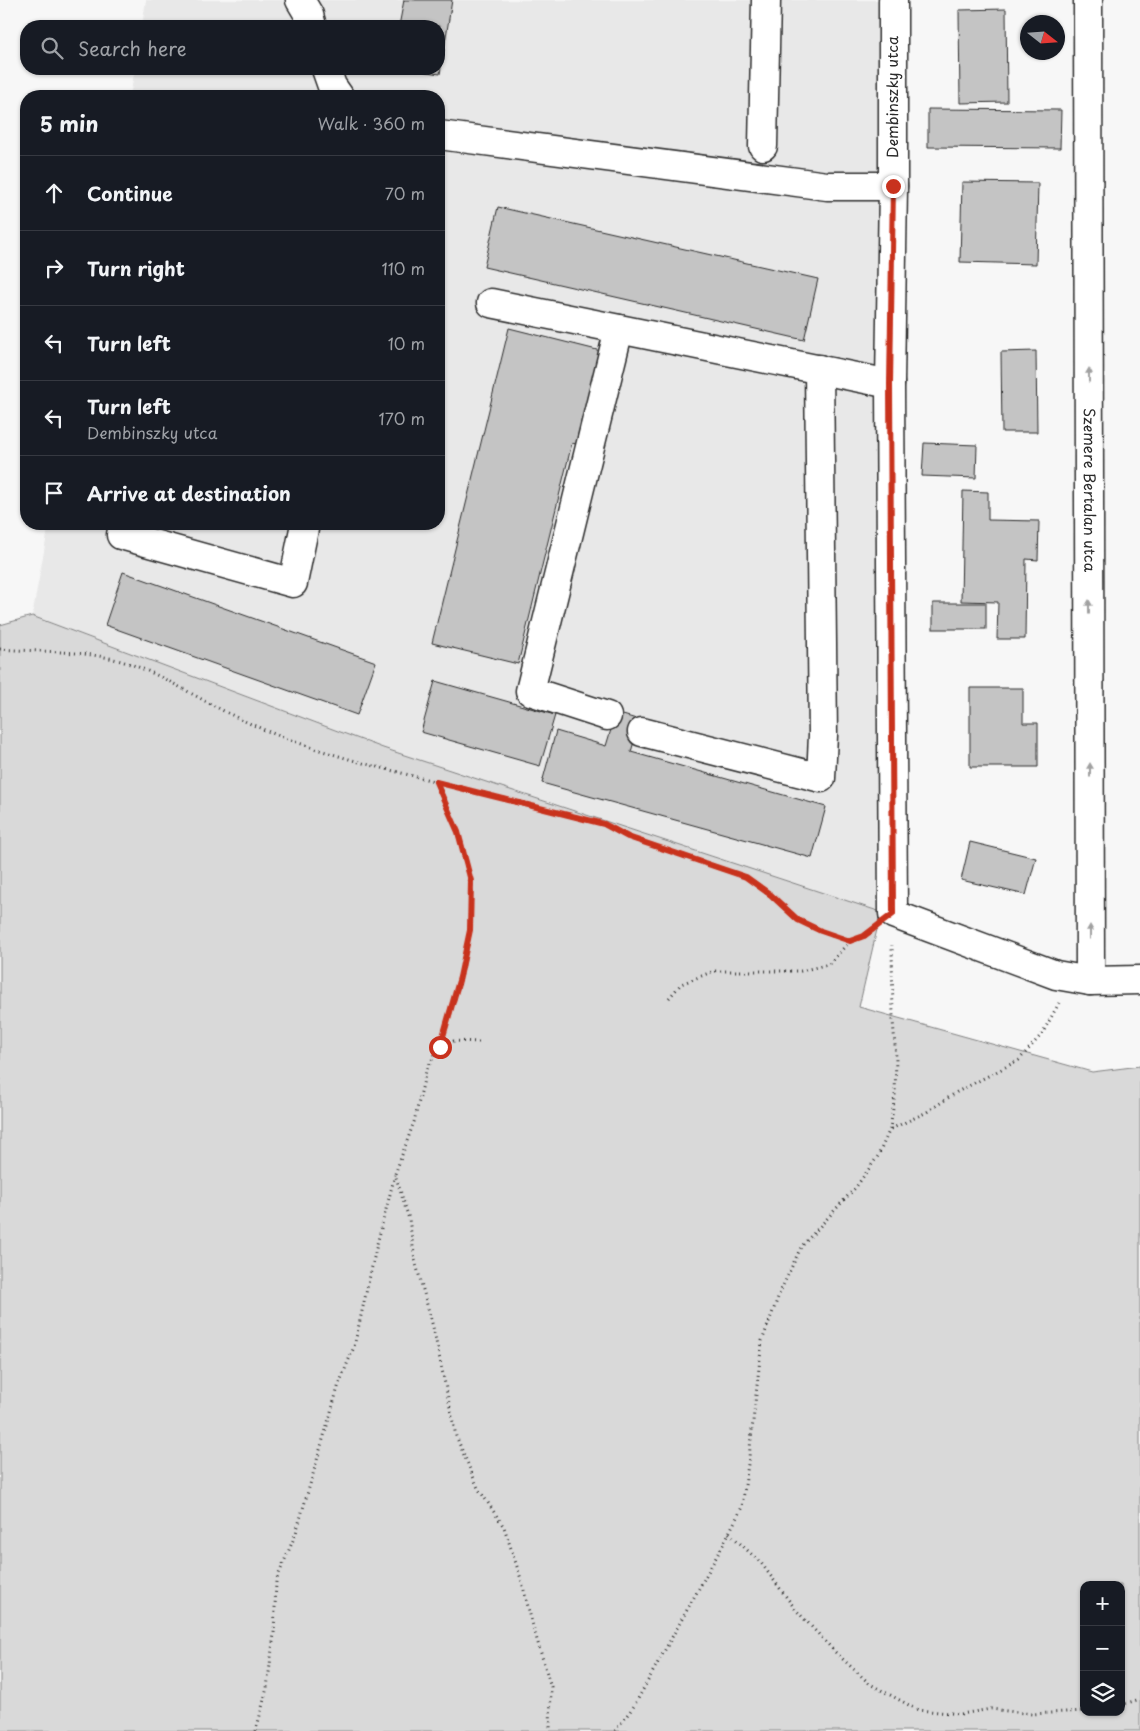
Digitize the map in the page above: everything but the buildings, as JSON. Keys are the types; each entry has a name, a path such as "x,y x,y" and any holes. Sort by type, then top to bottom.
{"street":[{"path":"300,0 310,20"},
{"path":"763,146 766,0"},
{"name":"Dembinszky utca","path":"893,0 890,384 893,914"},
{"name":"Szemere Bertalan utca","path":"1079,979 1088,0"},
{"path":"328,75 335,90"},
{"path":"445,136 827,186 893,186"},
{"path":"491,303 890,384"},
{"path":"607,716 530,691 619,328"},
{"path":"642,732 821,778 819,369"},
{"path":"122,530 121,535 293,584 304,530"},
{"path":"893,914 1056,975 1079,979 1140,980"}],"path":[{"path":"0,649 80,654 120,661 151,672 233,716 267,731 358,762 604,824 628,837 746,877 771,895 798,920 821,931 850,941"},
{"path":"256,1731 267,1688 274,1634 276,1581 296,1533 339,1384 354,1347 395,1174 414,1122 426,1071 440,1047 470,930 471,881 458,832 436,782"},
{"path":"669,998 681,984 714,970 801,970 828,964 850,941 864,936 893,914"},
{"path":"614,1731 634,1706 742,1507 762,1341 780,1292 802,1246 856,1187 878,1156 890,1129 895,1095 896,1057 893,1021 893,914"},
{"path":"890,1129 927,1112 957,1092 1020,1060 1042,1034 1059,1005 1079,979"},
{"path":"440,1047 454,1041 480,1042"},
{"path":"395,1174 409,1218 415,1260 433,1327 456,1436 478,1488 504,1527 522,1582 551,1687 550,1731"},
{"path":"729,1533 761,1563 796,1610 835,1652 870,1684 918,1710 961,1714 991,1709 1032,1714 1080,1711"},
{"path":"1125,1704 1140,1699"}],"shaded area":[{"path":"146,0 894,0 881,912 383,748 32,616 48,530 445,530 445,90 131,90 134,75 445,75 445,20 143,20"},
{"path":"32,616 383,748 881,912 859,1007 1092,1072 1140,1066 1140,1731 0,1731 0,625"}],"route":[{"path":"440,1047 460,977 470,930 471,881 458,832 436,782 604,824 628,837 746,877 771,895 798,920 821,931 850,941 864,936 893,914 890,384 893,186"}]}
